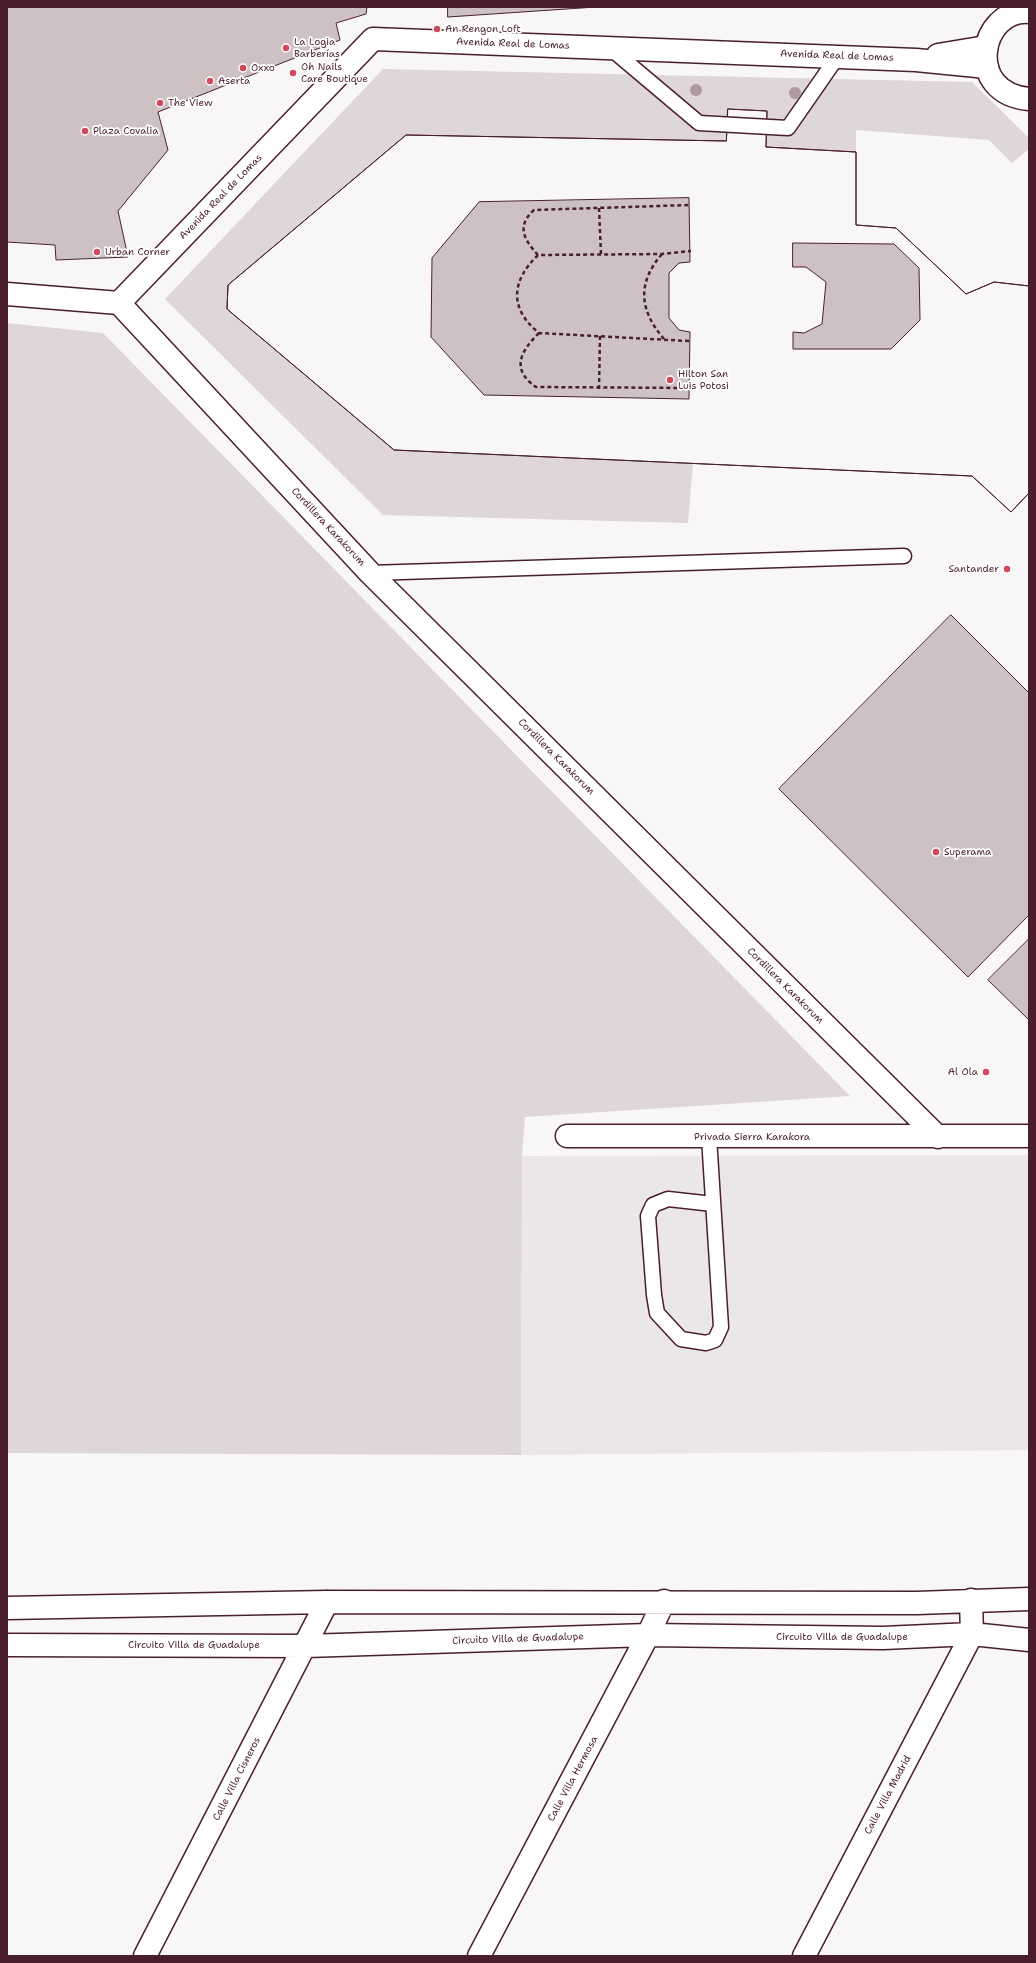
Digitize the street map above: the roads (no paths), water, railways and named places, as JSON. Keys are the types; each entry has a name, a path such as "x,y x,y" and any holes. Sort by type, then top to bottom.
{"street":[{"path":"1018,11 1001,22 991,33 986,57 991,78 998,87 1008,94 1018,98 1029,99"},
{"name":"Avenida Real de Lomas","path":"119,303 372,39 916,60 986,57"},
{"path":"7,294 119,303"},
{"name":"Cordillera Karakorum","path":"119,303 370,573 938,1137"},
{"name":"Privada Sierra Karakora","path":"567,1136 938,1137"},
{"path":"938,1137 1029,1136"},
{"path":"7,1608 327,1602 664,1601 917,1603 1029,1599"},
{"path":"971,1600 972,1634"},
{"name":"Calle Villa Hermosa","path":"479,1956 648,1635 664,1601"},
{"name":"Calle Villa Cisneros","path":"145,1956 306,1646 327,1602"},
{"name":"Circuito Villa de Guadalupe","path":"7,1644 306,1646 648,1635 883,1638 972,1634 1029,1640"},
{"name":"Calle Villa Madrid","path":"804,1956 972,1634"}],"lane":[{"path":"610,48 699,124 788,128 838,56"},
{"path":"370,573 904,556"},
{"path":"709,1137 721,1327 715,1340 706,1343 681,1339 657,1313 654,1295 648,1216 653,1205 668,1199 713,1204"}],"place":[{"name":"An Rengon Loft","path":"437,29"},
{"name":"La Logia Barberías","path":"286,48"},
{"name":"Oxxo","path":"243,68"},
{"name":"Oh Nails Care Boutique","path":"293,73"},
{"name":"Aserta","path":"210,81"},
{"name":"The View","path":"160,103"},
{"name":"Plaza Covalia","path":"85,131"},
{"name":"Urban Corner","path":"97,252"},
{"name":"Hilton San Luis Potosi","path":"670,380"},
{"name":"Santander","path":"1007,569"},
{"name":"Superama","path":"936,852"},
{"name":"Al Ola","path":"986,1072"}]}
